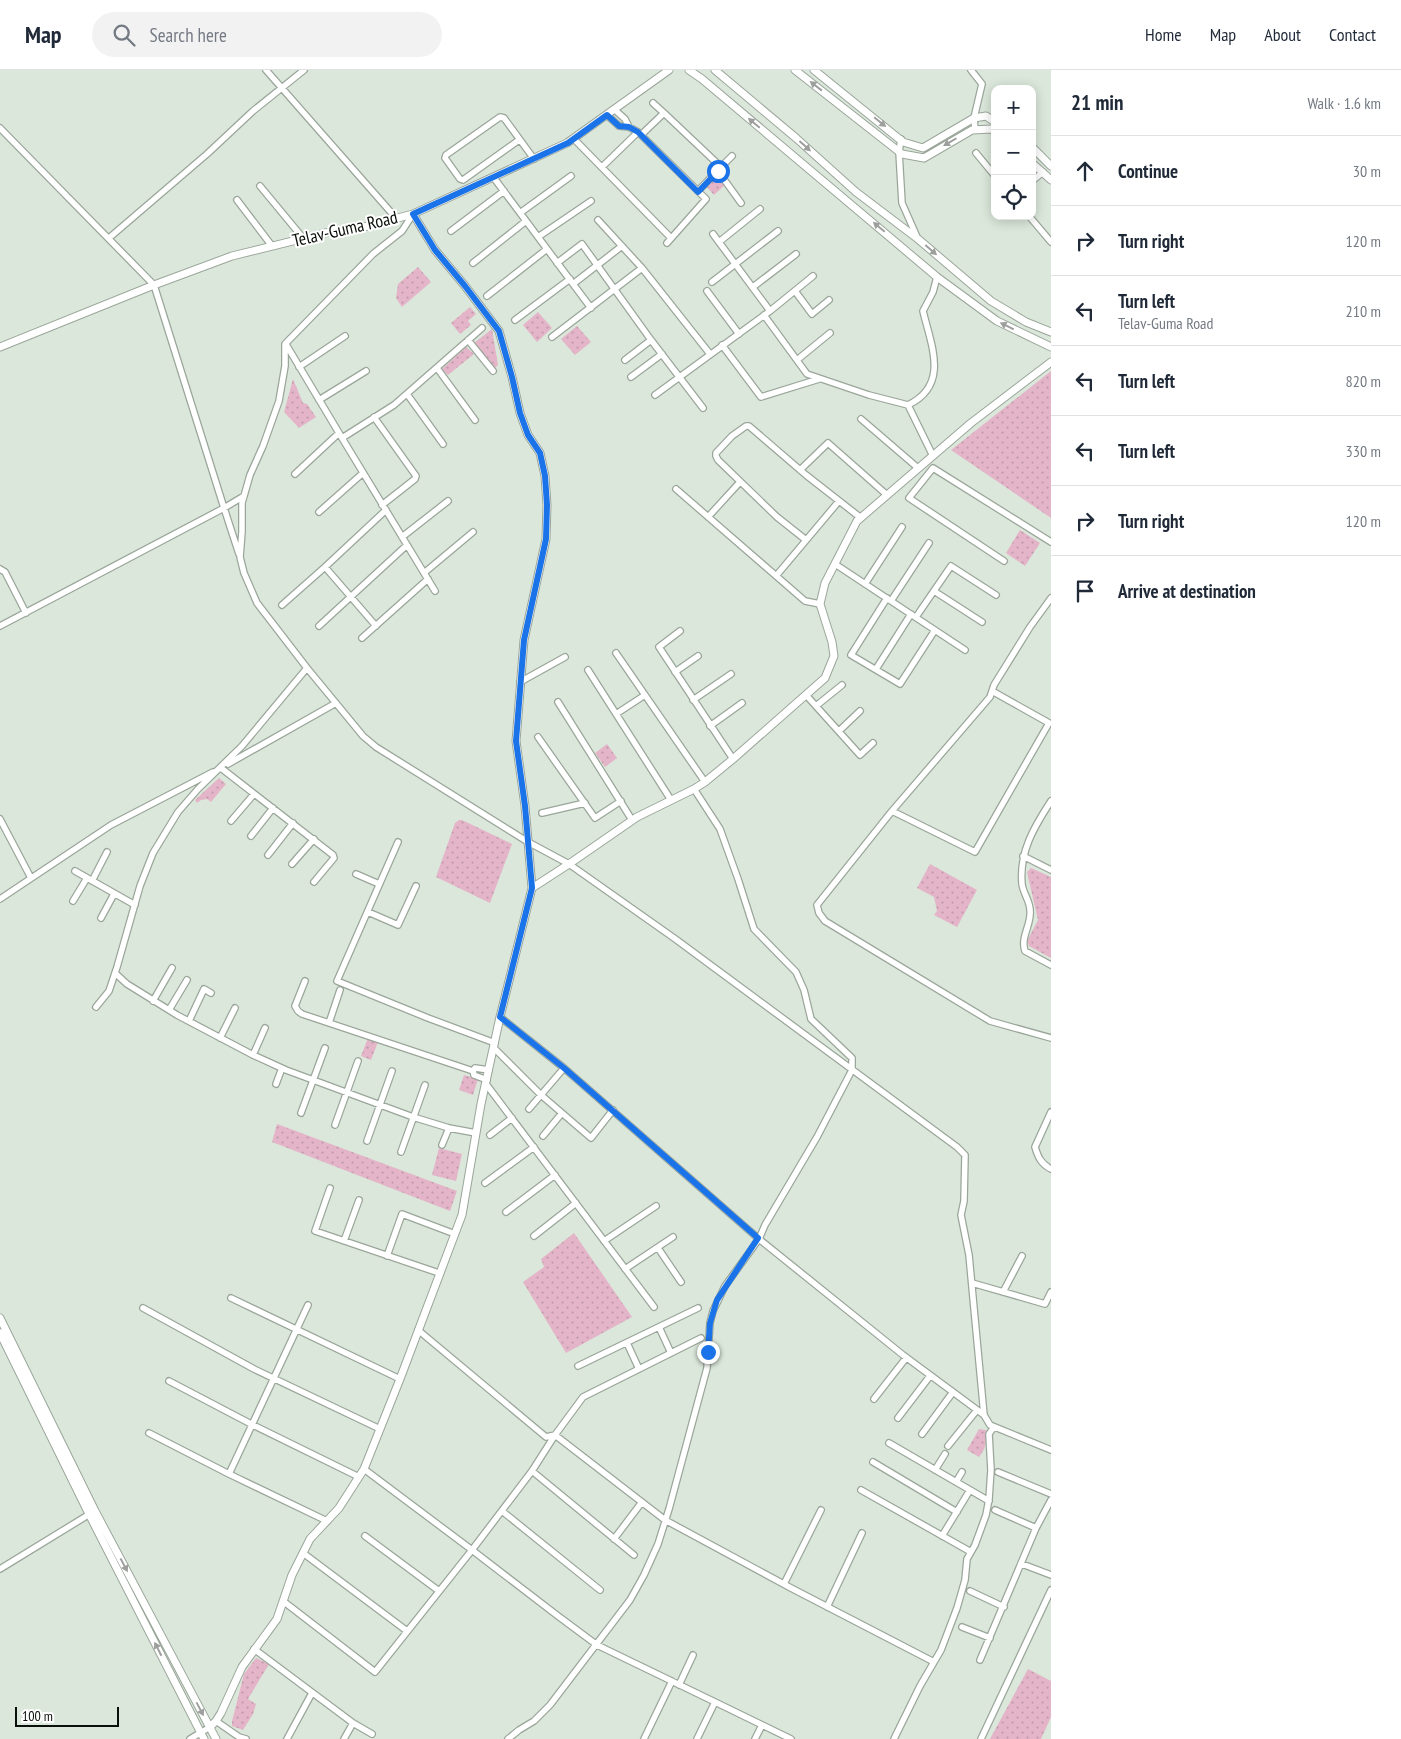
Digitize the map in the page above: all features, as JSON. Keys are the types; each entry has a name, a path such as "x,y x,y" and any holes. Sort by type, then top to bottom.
{"street":[{"path":"266,70 396,218"},
{"path":"109,238 207,154 253,111 304,70"},
{"name":"Telav-Guma Road","path":"0,347 232,256 337,230 364,228 413,214 494,178 574,139 669,70"},
{"path":"689,70 937,277 997,321 1051,347"},
{"path":"714,70 796,138 856,192 918,239 991,301 1026,322 1051,332"},
{"path":"795,70 902,154 924,158 972,130 991,130"},
{"path":"814,70 901,139 923,148 974,118 986,116 991,119"},
{"path":"971,70 982,84 974,118 975,130"},
{"path":"653,103 719,169 741,203"},
{"path":"574,139 669,241 706,199 640,134 629,127 615,110"},
{"path":"602,167 664,112"},
{"path":"607,115 619,126 629,127"},
{"path":"520,140 463,180 460,179 445,158 446,155 500,117 504,118 534,159"},
{"path":"0,128 154,285 244,573 257,603 363,736 376,747 528,842 570,864 682,943 929,1126 965,1155 964,1201 961,1215 969,1255 984,1415 990,1426 1051,1450"},
{"path":"901,139 899,152 902,204 918,239"},
{"path":"1036,151 1051,166"},
{"path":"976,153 994,175"},
{"path":"698,192 732,156"},
{"path":"1036,166 1051,180"},
{"path":"1036,178 1043,172"},
{"path":"520,213 570,176"},
{"path":"494,178 591,308"},
{"path":"260,186 303,238"},
{"path":"451,231 504,191"},
{"path":"237,200 272,246"},
{"path":"538,237 591,201"},
{"path":"719,242 760,209"},
{"path":"190,1739 203,1736 216,1721 242,1666 277,1619 292,1576 310,1539 339,1508 364,1469 462,1215 486,1082 532,888 525,806 516,741 524,640 546,539 547,505 545,476 540,453 528,435 520,413 499,331 435,250 413,214 402,230 373,254 285,344 285,366 279,401 263,446 250,475 242,503 240,556"},
{"path":"598,220 642,268 710,354"},
{"path":"1032,220 1051,242"},
{"path":"473,263 526,221"},
{"path":"712,282 778,231"},
{"path":"713,234 770,311"},
{"path":"557,262 582,244 703,408"},
{"path":"515,320 571,281 598,265 622,246"},
{"path":"486,296 547,249"},
{"path":"753,287 796,254"},
{"path":"552,337 642,268"},
{"path":"655,395 770,311 813,276"},
{"path":"764,315 807,374 869,395 908,405 917,401 929,387 935,369 934,350 923,311 933,292 937,277"},
{"path":"707,291 739,334"},
{"path":"795,291 812,314 829,300"},
{"path":"295,474 340,435 394,405 482,328"},
{"path":"796,360 830,333"},
{"path":"299,367 345,336"},
{"path":"468,340 493,371"},
{"path":"625,360 651,340"},
{"path":"285,344 435,591"},
{"path":"722,346 761,397 819,379"},
{"path":"631,377 662,354"},
{"path":"532,888 570,864 632,820 705,782 825,678 834,656 832,642 820,604 825,583 857,521 971,423 1051,362"},
{"path":"437,368 475,420"},
{"path":"319,400 366,371"},
{"path":"407,394 442,444"},
{"path":"908,405 933,456"},
{"path":"282,605 325,567 384,507 415,479 416,476 374,417"},
{"path":"861,419 918,468"},
{"path":"806,540 777,517 718,460 716,453 732,436 746,426 749,426 800,470 861,518"},
{"path":"800,470 828,443 887,495"},
{"path":"1004,561 909,498 933,468 1051,542"},
{"path":"319,512 363,473"},
{"path":"708,516 740,482"},
{"path":"676,489 805,601 820,604"},
{"path":"0,626 244,496"},
{"path":"402,537 448,501"},
{"path":"776,576 839,501"},
{"path":"865,584 902,527"},
{"path":"424,573 473,532"},
{"path":"929,543 851,655 900,684 935,630"},
{"path":"319,626 407,545"},
{"path":"835,564 965,650"},
{"path":"876,669 951,566 996,596"},
{"path":"325,567 376,626"},
{"path":"0,570 5,572 26,613"},
{"path":"362,638 428,579"},
{"path":"934,591 982,622"},
{"path":"1051,598 994,684 990,697 892,811 817,905 819,913 825,921 990,1021 1051,1038"},
{"path":"680,631 659,647 733,759"},
{"path":"616,653 705,782"},
{"path":"676,672 698,656"},
{"path":"520,682 565,657"},
{"path":"96,1007 109,991 153,853 178,812 198,789 242,746 307,668"},
{"path":"588,670 670,800"},
{"path":"693,700 731,674"},
{"path":"816,706 842,685"},
{"path":"892,811 975,852 1050,723 992,691"},
{"path":"806,694 860,755 873,743"},
{"path":"616,714 645,695"},
{"path":"558,702 632,820"},
{"path":"0,899 111,826 221,768 336,703"},
{"path":"710,726 742,703"},
{"path":"839,731 860,711"},
{"path":"538,736 595,818 621,801"},
{"path":"221,768 333,855 334,858 314,882"},
{"path":"508,1739 514,1732 540,1716 630,1600 644,1574 658,1544 707,1368 710,1323 713,1311 725,1286 758,1238 817,1137 852,1070 852,1058 811,1019 804,990 796,972 754,929 720,829 694,789"},
{"path":"231,821 254,794"},
{"path":"1051,801 1038,821 1021,865 1022,886 1030,908 1022,944 1025,951 1051,965"},
{"path":"542,814 585,803"},
{"path":"251,836 273,808"},
{"path":"0,819 31,878"},
{"path":"268,855 293,823"},
{"path":"292,864 314,840"},
{"path":"398,842 338,981 494,1045 541,1094 591,1138 613,1110"},
{"path":"73,901 107,852"},
{"path":"1024,856 1051,870"},
{"path":"75,871 135,905"},
{"path":"356,874 380,884"},
{"path":"368,912 398,925 416,886"},
{"path":"101,918 114,894"},
{"path":"154,1001 172,968"},
{"path":"115,973 127,984 169,1010 253,1055 282,1068 413,1118 476,1133"},
{"path":"169,1010 187,980"},
{"path":"305,981 296,1006 302,1014 473,1071 474,1075 486,1082 654,1306"},
{"path":"189,1021 204,989 211,993"},
{"path":"329,1023 340,990"},
{"path":"220,1038 235,1008"},
{"path":"500,1017 564,1068 758,1238 906,1358 984,1415"},
{"path":"253,1055 265,1028"},
{"path":"301,1113 325,1048"},
{"path":"336,1125 358,1061"},
{"path":"276,1084 282,1068"},
{"path":"473,1071 475,1068 489,1070"},
{"path":"529,1109 564,1068"},
{"path":"367,1141 392,1071"},
{"path":"401,1152 425,1084"},
{"path":"1051,1112 1035,1147 1038,1158 1045,1166 1051,1168"},
{"path":"544,1136 562,1113"},
{"path":"490,1135 512,1118"},
{"path":"442,1145 449,1128"},
{"path":"485,1184 534,1147"},
{"path":"506,1212 555,1175"},
{"path":"330,1188 315,1231 440,1273"},
{"path":"344,1241 359,1200"},
{"path":"534,1236 576,1203"},
{"path":"604,1241 656,1206"},
{"path":"387,1256 402,1214 455,1234"},
{"path":"625,1269 674,1238"},
{"path":"658,1248 681,1282"},
{"path":"1003,1292 1022,1256"},
{"path":"972,1283 1045,1304 1051,1292"},
{"path":"231,1298 400,1379"},
{"path":"229,1474 298,1330 308,1305"},
{"path":"143,1308 274,1379 380,1429"},
{"path":"578,1366 698,1308"},
{"path":"0,1318 92,1513 216,1739"},
{"path":"659,1327 671,1352"},
{"path":"418,1330 537,1430 546,1436 555,1435 665,1520 934,1662"},
{"path":"0,1333 203,1736"},
{"path":"283,1601 374,1672 502,1511 583,1398 702,1338"},
{"path":"627,1343 639,1369"},
{"path":"874,1399 906,1358"},
{"path":"898,1418 930,1376"},
{"path":"169,1382 359,1477"},
{"path":"922,1434 953,1392"},
{"path":"948,1446 977,1410"},
{"path":"894,1739 920,1686 941,1650 957,1608 965,1580 967,1560 986,1515 989,1501 991,1470 989,1434 994,1427"},
{"path":"150,1433 229,1474 327,1521"},
{"path":"889,1443 989,1501"},
{"path":"935,1470 945,1454"},
{"path":"873,1462 957,1512"},
{"path":"364,1469 597,1644 791,1739"},
{"path":"532,1471 634,1555"},
{"path":"956,1482 962,1472"},
{"path":"998,1472 1051,1494"},
{"path":"861,1490 971,1552"},
{"path":"942,1536 970,1490"},
{"path":"980,1660 1036,1528 1051,1500"},
{"path":"614,1539 642,1502"},
{"path":"784,1584 820,1510"},
{"path":"995,1510 1036,1528"},
{"path":"502,1511 600,1590"},
{"path":"0,1570 92,1513"},
{"path":"827,1607 862,1533"},
{"path":"365,1536 439,1591"},
{"path":"303,1553 407,1631"},
{"path":"1022,1564 1051,1575"},
{"path":"982,1739 1051,1590"},
{"path":"970,1591 1004,1607"},
{"path":"962,1627 990,1638"},
{"path":"254,1649 353,1723 372,1734"},
{"path":"680,1685 693,1655"},
{"path":"644,1739 672,1681"},
{"path":"287,1739 312,1693"},
{"path":"697,1739 715,1702"},
{"path":"216,1721 239,1737 246,1739"},
{"path":"344,1739 353,1723"},
{"path":"755,1739 762,1725"}],"shaded area":[{"path":"718,176 726,184 714,195 706,186"},
{"path":"418,267 431,282 402,307 396,298 398,284"},
{"path":"470,307 476,314 468,321 471,325 460,334 451,323"},
{"path":"538,312 552,328 537,342 523,325"},
{"path":"577,326 591,342 575,355 561,339"},
{"path":"492,329 498,365 494,369 474,343"},
{"path":"466,347 474,354 448,375 442,369"},
{"path":"1051,371 1051,518 951,450"},
{"path":"293,379 303,403 307,404 316,417 299,428 284,412"},
{"path":"1020,530 1040,543 1025,566 1006,553"},
{"path":"607,744 617,758 605,767 595,753"},
{"path":"219,778 226,784 211,802 207,799 197,803 195,800"},
{"path":"459,820 512,844 490,903 436,877 455,823"},
{"path":"930,864 977,890 957,927 934,915 937,911 934,897 917,888"},
{"path":"1031,868 1051,877 1051,958 1029,946 1027,941 1038,920 1027,872"},
{"path":"368,1038 378,1042 371,1060 361,1056"},
{"path":"464,1075 478,1079 473,1095 459,1090"},
{"path":"277,1124 457,1191 450,1211 272,1142"},
{"path":"439,1148 462,1154 456,1181 432,1175"},
{"path":"574,1233 632,1317 566,1353 523,1282 544,1267 541,1259"},
{"path":"979,1429 986,1430 986,1438 985,1447 979,1457 967,1450"},
{"path":"256,1658 269,1664 248,1699 256,1704 253,1714 243,1730 232,1726 232,1721 244,1674"},
{"path":"1028,1669 1051,1681 1051,1717 1041,1739 990,1739"}],"route":[{"path":"708,1352 710,1323 717,1300 758,1238 564,1068 500,1017 532,888 525,806 516,741 524,640 546,539 547,505 545,476 540,453 528,435 520,413 499,331 435,250 413,214 568,143 607,115 619,126 629,127 638,132 698,192 718,171"}]}
